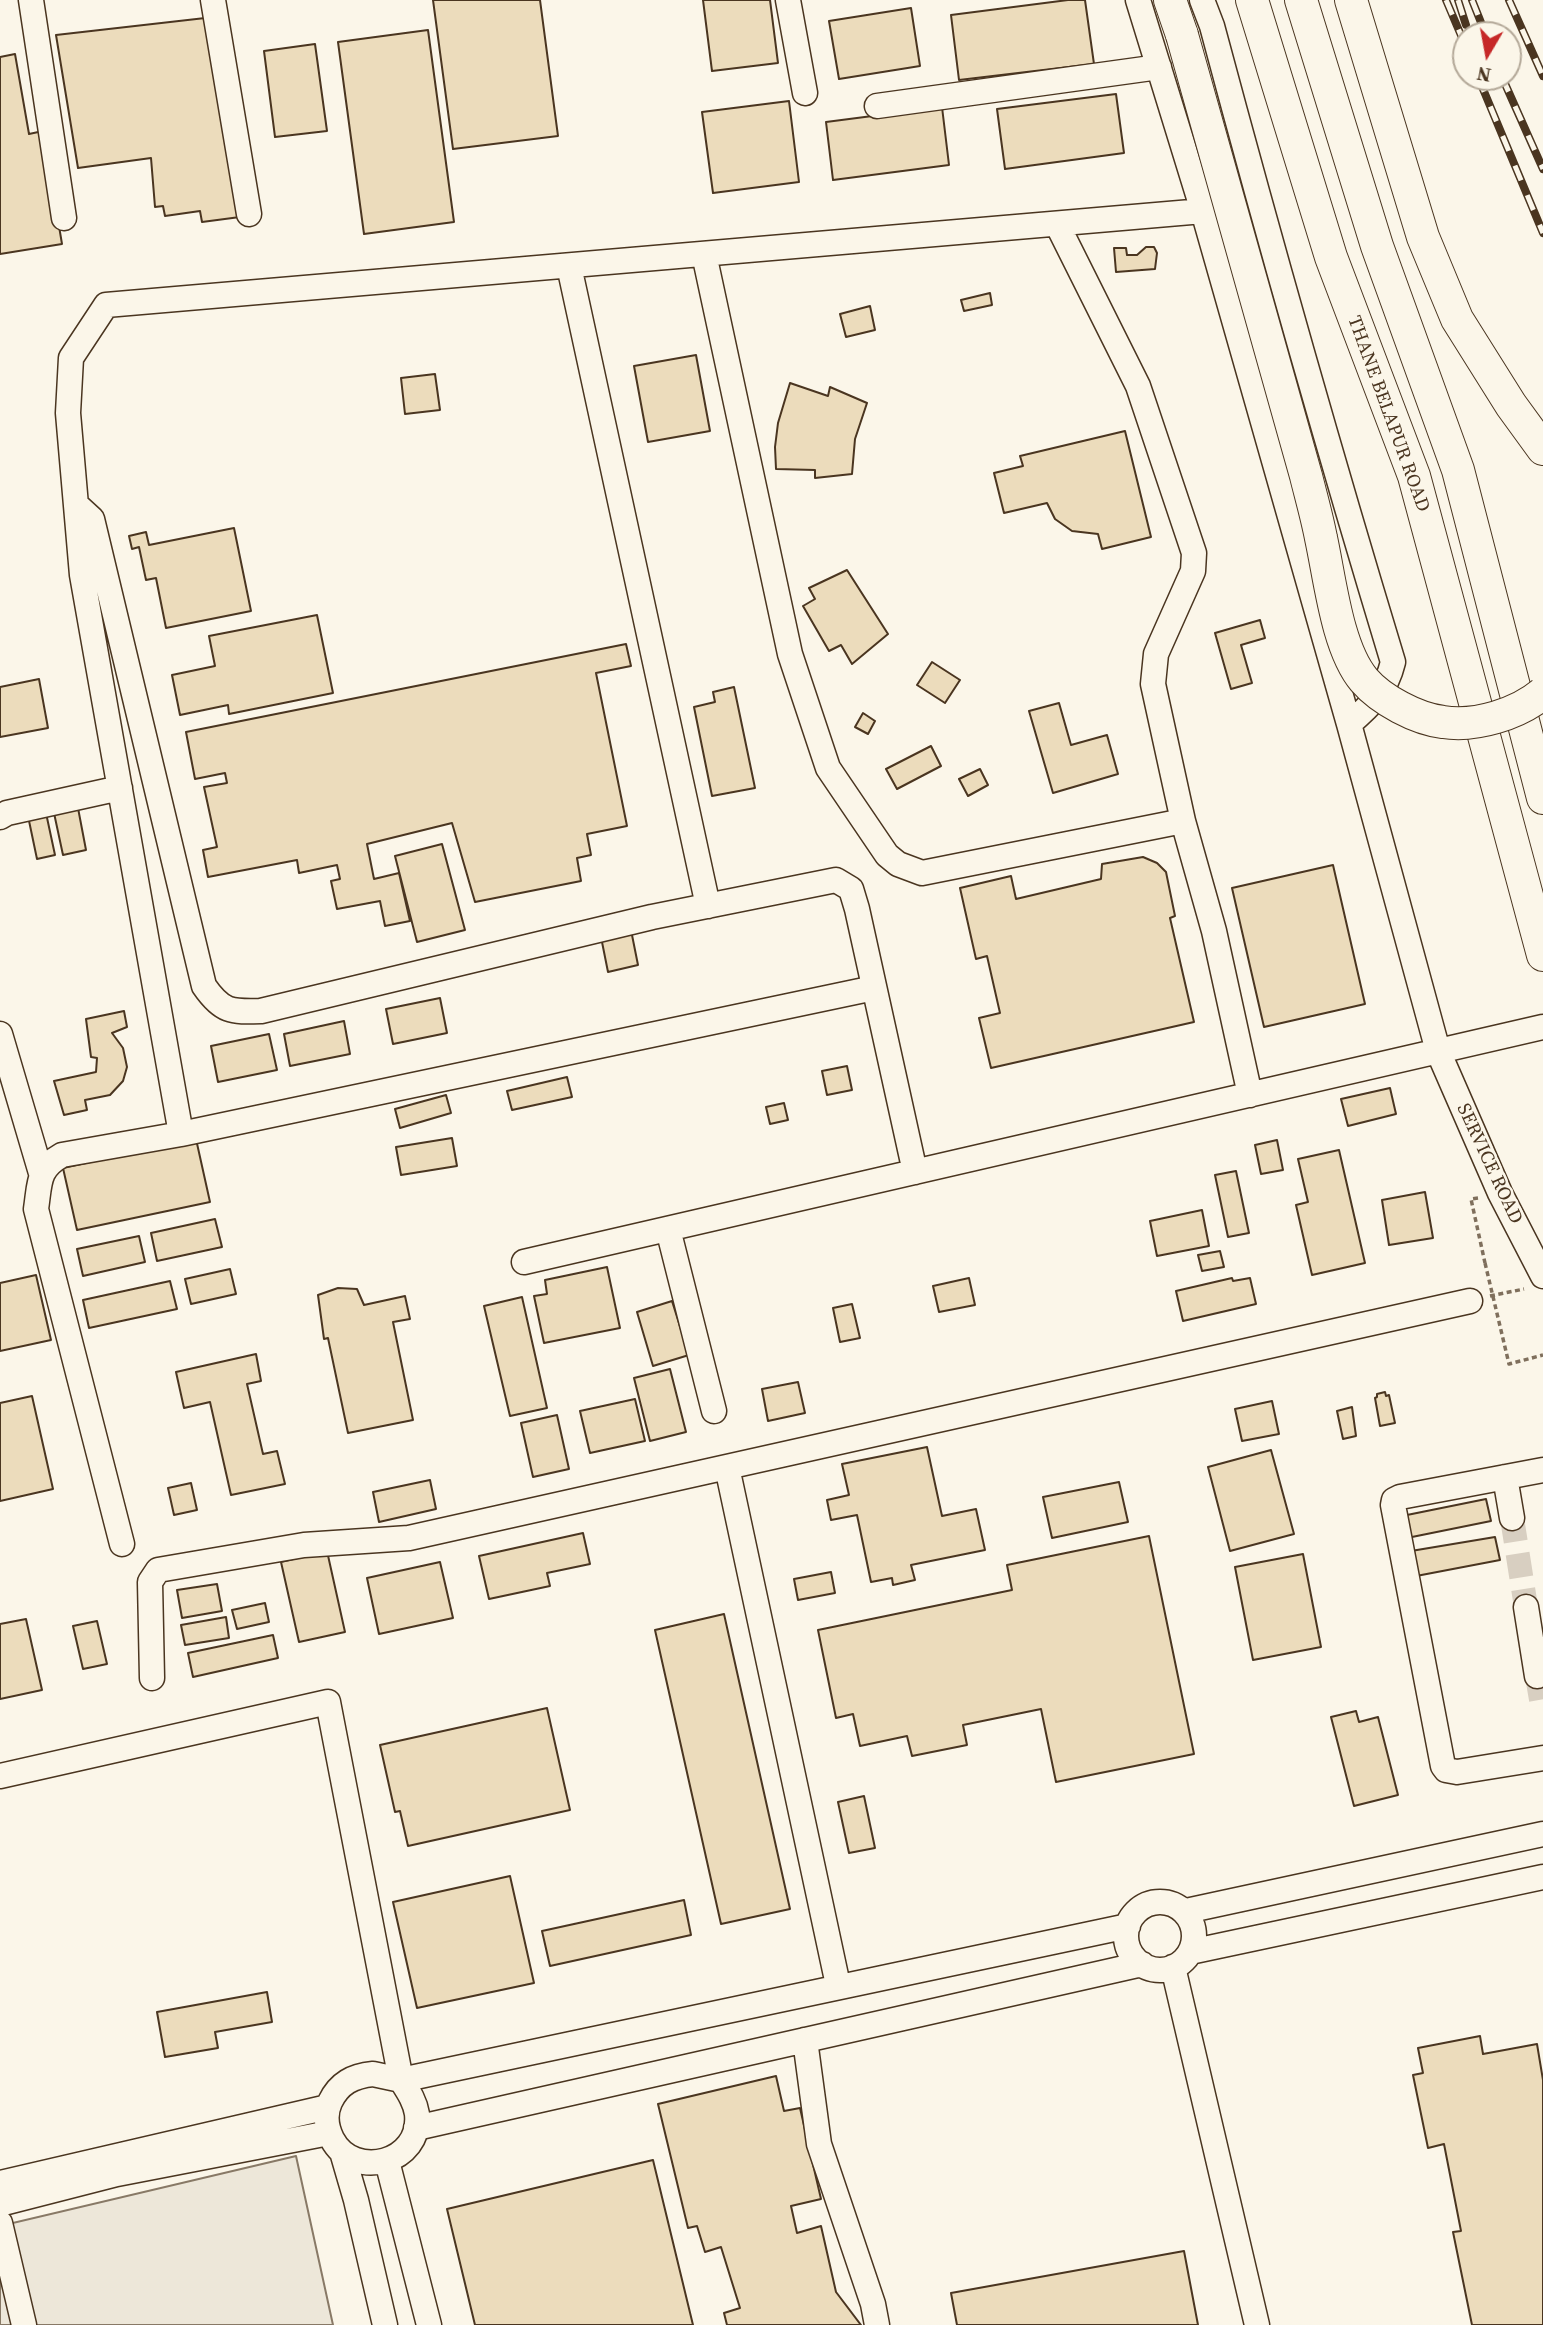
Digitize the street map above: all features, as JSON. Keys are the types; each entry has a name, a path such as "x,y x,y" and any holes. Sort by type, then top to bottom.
{"main road":[{"path":"1170,0 1306,476 1344,645 1364,681 1400,708 1427,720 1458,724 1504,715 1543,692"},
{"name":"THANE BELAPUR ROAD","path":"1252,0 1331,257 1414,477 1543,955"},
{"path":"1301,0 1377,246 1458,470 1543,798"},
{"path":"1351,0 1423,237 1457,319 1511,405 1543,449"}],"street":[{"path":"31,0 64,218"},
{"path":"213,0 249,214"},
{"path":"788,0 805,93"},
{"name":"SERVICE ROAD","path":"1138,0 1203,211 1349,724 1438,1051 1537,1282"},
{"path":"1202,0 1212,26 1331,456 1392,662 1388,682 1369,707 1349,724"},
{"path":"877,106 1159,67"},
{"path":"181,1134 82,575 68,413 71,358 106,305 1203,211"},
{"path":"1057,224 1138,386 1194,554 1193,572 1156,654 1153,684 1183,821 1214,931 1250,1095"},
{"path":"704,254 790,654 828,768 887,855 898,864 922,873 1183,821"},
{"path":"569,266 708,906"},
{"path":"76,504 92,519 204,986 224,1009 238,1012 261,1011 708,906 836,880 851,889 915,1172"},
{"path":"0,817 7,813 120,788"},
{"path":"41,1173 51,1161 62,1155 181,1134 874,988"},
{"path":"524,1262 1543,1027"},
{"path":"0,1034 41,1173 36,1209 121,1544"},
{"path":"668,1229 714,1411"},
{"path":"152,1678 150,1582 158,1570 304,1545 409,1538 1470,1301"},
{"path":"727,1467 838,1985"},
{"path":"1543,1470 1399,1497 1395,1500 1393,1510 1443,1766 1447,1770 1457,1772 1543,1758"},
{"path":"1505,1477 1512,1518"},
{"path":"1533,1621 1537,1676"},
{"path":"0,1776 328,1702 401,2080 415,2104 416,2128 411,2142 401,2154 387,2161 363,2163 335,2143 117,2174 0,2204"},
{"path":"1543,1835 1186,1911 1163,1902 1152,1903 1133,1916 1126,1937 1129,1948 1142,1964 1152,1968 1181,1959 1543,1877"},
{"path":"1186,1911 1194,1932 1181,1959 1257,2325"},
{"path":"385,2325 356,2200 326,2120 334,2094 345,2083 358,2076 373,2074 401,2080 838,1985 1128,1926"},
{"path":"416,2128 1142,1964"},
{"path":"806,2040 819,2144 869,2292 877,2325"},
{"path":"0,2183 328,2107"},
{"path":"387,2161 429,2325"},
{"path":"0,2223 24,2325"}],"path":[{"path":"1471,1199 1509,1364 1543,1355"},
{"path":"1470,1301 1537,1282"}],"shaded area":[{"path":"296,2156 333,2325 0,2325 0,2226"}],"building":[{"path":"433,0 540,0 558,136 453,149"},
{"path":"703,0 770,0 778,63 712,71"},
{"path":"1085,0 1094,64 959,80 951,15"},
{"path":"911,8 920,66 839,79 829,21"},
{"path":"214,17 240,217 202,222 200,211 165,216 163,206 155,207 151,158 78,168 56,35"},
{"path":"428,30 454,222 364,234 338,42"},
{"path":"315,44 327,131 275,137 264,51"},
{"path":"15,54 29,134 43,131 62,244 0,254 0,57"},
{"path":"1116,94 1124,153 1005,169 997,109"},
{"path":"789,101 799,182 713,193 702,112"},
{"path":"942,107 949,165 833,180 826,122"},
{"path":"1146,247 1154,247 1157,253 1155,269 1116,272 1114,248 1126,248 1127,255 1137,255"},
{"path":"990,293 992,305 964,311 961,300"},
{"path":"870,306 875,330 846,337 840,314"},
{"path":"696,355 710,431 648,442 634,366"},
{"path":"435,374 440,410 405,414 401,378"},
{"path":"790,383 828,396 830,387 867,403 855,439 852,474 815,478 815,470 776,469 778,423"},
{"path":"1125,431 1151,537 1102,549 1098,534 1072,531 1055,519 1047,503 1004,513 994,473 1023,466 1020,456"},
{"path":"234,528 251,611 166,628 156,578 146,580 139,547 132,549 129,536 146,532 149,545"},
{"path":"847,570 888,634 852,664 841,645 829,651 803,606 815,599 809,588"},
{"path":"317,615 333,693 229,714 228,705 180,715 172,675 215,666 209,636"},
{"path":"1260,620 1265,638 1241,645 1252,683 1231,689 1215,633"},
{"path":"626,644 631,666 596,673 627,826 587,834 591,855 577,858 581,881 475,902 452,823 367,844 374,879 399,873 410,921 385,926 380,901 337,909 331,881 340,879 337,865 299,873 297,860 208,877 203,850 217,847 204,787 227,783 225,773 195,779 186,732"},
{"path":"932,662 960,680 945,703 917,685"},
{"path":"39,679 48,728 0,737 0,687"},
{"path":"734,687 755,788 712,796 694,707 715,702 713,692"},
{"path":"1059,703 1071,745 1107,735 1118,774 1053,793 1029,711"},
{"path":"863,713 875,721 868,734 855,727"},
{"path":"931,746 941,766 897,789 886,769"},
{"path":"980,769 988,785 968,796 959,779"},
{"path":"78,808 86,850 63,855 54,813"},
{"path":"46,813 55,855 37,859 28,816"},
{"path":"442,844 465,930 417,942 395,856"},
{"path":"1143,857 1157,863 1166,872 1175,916 1170,918 1194,1022 991,1068 979,1018 1000,1013 987,956 976,959 960,888 1011,876 1016,899 1101,879 1102,864"},
{"path":"1333,865 1365,1004 1264,1027 1232,888"},
{"path":"631,930 638,965 608,972 601,937"},
{"path":"440,998 447,1033 393,1044 386,1009"},
{"path":"124,1011 127,1027 112,1033 123,1048 127,1067 123,1081 110,1095 85,1100 87,1110 64,1115 54,1081 96,1072 97,1058 91,1057 86,1019"},
{"path":"344,1021 350,1054 290,1066 284,1034"},
{"path":"269,1034 277,1070 218,1082 211,1046"},
{"path":"847,1066 852,1090 827,1095 822,1071"},
{"path":"567,1077 572,1097 512,1110 507,1091"},
{"path":"1390,1088 1396,1114 1348,1126 1341,1099"},
{"path":"446,1095 451,1113 400,1128 395,1109"},
{"path":"784,1103 788,1120 770,1124 766,1107"},
{"path":"452,1138 457,1166 401,1175 396,1147"},
{"path":"196,1139 210,1202 77,1230 63,1168"},
{"path":"1277,1140 1283,1170 1261,1174 1255,1145"},
{"path":"1339,1150 1365,1263 1312,1275 1296,1205 1308,1202 1298,1159"},
{"path":"1236,1171 1249,1233 1228,1237 1215,1175"},
{"path":"1425,1192 1433,1238 1389,1245 1382,1200"},
{"path":"1202,1210 1209,1246 1157,1256 1150,1221"},
{"path":"215,1219 222,1247 157,1261 151,1233"},
{"path":"139,1236 145,1262 83,1276 77,1249"},
{"path":"1220,1251 1224,1267 1202,1271 1198,1255"},
{"path":"607,1267 620,1328 544,1343 534,1296 547,1294 545,1280"},
{"path":"230,1269 236,1294 191,1304 185,1279"},
{"path":"36,1275 51,1340 0,1351 0,1283"},
{"path":"969,1278 975,1305 939,1312 933,1286"},
{"path":"1232,1278 1233,1281 1250,1278 1256,1304 1183,1321 1176,1291"},
{"path":"170,1281 177,1309 89,1328 83,1300"},
{"path":"338,1288 357,1289 364,1305 405,1296 410,1319 393,1322 413,1420 348,1433 328,1338 324,1339 318,1295"},
{"path":"522,1297 547,1408 510,1416 484,1306"},
{"path":"672,1301 689,1355 653,1366 637,1312"},
{"path":"852,1304 860,1338 840,1342 833,1308"},
{"path":"256,1354 261,1381 247,1384 263,1454 277,1451 285,1484 231,1495 210,1402 184,1408 176,1372"},
{"path":"670,1369 686,1432 650,1441 634,1378"},
{"path":"798,1382 805,1413 768,1421 762,1389"},
{"path":"1385,1392 1386,1396 1389,1395 1395,1423 1380,1426 1375,1398 1377,1394"},
{"path":"32,1396 53,1489 0,1501 0,1403"},
{"path":"635,1399 645,1441 590,1453 580,1411"},
{"path":"1272,1401 1279,1434 1242,1441 1235,1409"},
{"path":"1352,1407 1356,1436 1343,1439 1337,1411"},
{"path":"557,1415 569,1469 533,1477 521,1423"},
{"path":"927,1447 942,1516 976,1509 985,1550 911,1565 915,1580 893,1585 892,1578 871,1582 857,1515 831,1520 827,1500 849,1495 842,1464"},
{"path":"1271,1450 1294,1534 1230,1551 1208,1467"},
{"path":"430,1480 436,1509 379,1522 373,1492"},
{"path":"1119,1482 1128,1522 1052,1538 1043,1497"},
{"path":"191,1483 197,1510 174,1515 168,1488"},
{"path":"1486,1499 1491,1521 1407,1538 1402,1516"},
{"path":"583,1533 590,1564 547,1573 550,1586 489,1599 479,1556"},
{"path":"1149,1536 1194,1754 1056,1782 1041,1709 963,1725 967,1745 912,1756 907,1736 860,1746 853,1714 836,1718 818,1630 1012,1590 1007,1565"},
{"path":"1495,1537 1500,1560 1411,1577 1405,1552"},
{"path":"327,1551 345,1632 299,1642 281,1562"},
{"path":"1303,1554 1321,1647 1253,1660 1235,1567"},
{"path":"440,1562 453,1618 379,1634 367,1578"},
{"path":"831,1572 835,1593 798,1600 794,1579"},
{"path":"217,1584 222,1611 182,1618 177,1590"},
{"path":"265,1603 269,1622 237,1629 232,1610"},
{"path":"724,1614 790,1909 721,1924 655,1630"},
{"path":"226,1617 229,1638 185,1645 181,1625"},
{"path":"26,1619 42,1690 0,1699 0,1624"},
{"path":"97,1621 107,1664 83,1669 73,1626"},
{"path":"273,1635 278,1658 193,1677 188,1653"},
{"path":"547,1708 570,1810 408,1846 400,1811 395,1812 380,1745"},
{"path":"1356,1711 1359,1722 1378,1717 1398,1795 1354,1806 1331,1717"},
{"path":"864,1796 875,1848 849,1853 838,1802"},
{"path":"510,1876 534,1983 417,2008 393,1902"},
{"path":"684,1900 691,1935 550,1966 542,1931"},
{"path":"267,1992 272,2022 215,2032 218,2048 165,2057 157,2012"},
{"path":"1480,2036 1483,2054 1537,2044 1543,2080 1543,2325 1472,2325 1453,2232 1461,2231 1444,2144 1428,2148 1413,2075 1423,2073 1418,2048"},
{"path":"776,2076 784,2111 800,2108 821,2199 791,2206 797,2233 821,2226 836,2292 861,2325 727,2325 724,2313 740,2308 721,2247 705,2252 697,2226 688,2228 658,2104"},
{"path":"653,2160 693,2325 475,2325 447,2209"},
{"path":"1184,2251 1198,2325 957,2325 951,2293"}],"tunnel":[{"path":"1512,1518 1526,1607"},
{"path":"1537,1676 1543,1711"}],"railway":[{"path":"1446,0 1455,21"},
{"path":"1458,0 1465,21"},
{"path":"1472,0 1480,21"},
{"path":"1509,0 1543,76"},
{"path":"1484,91 1543,233"},
{"path":"1508,91 1543,169"}]}
